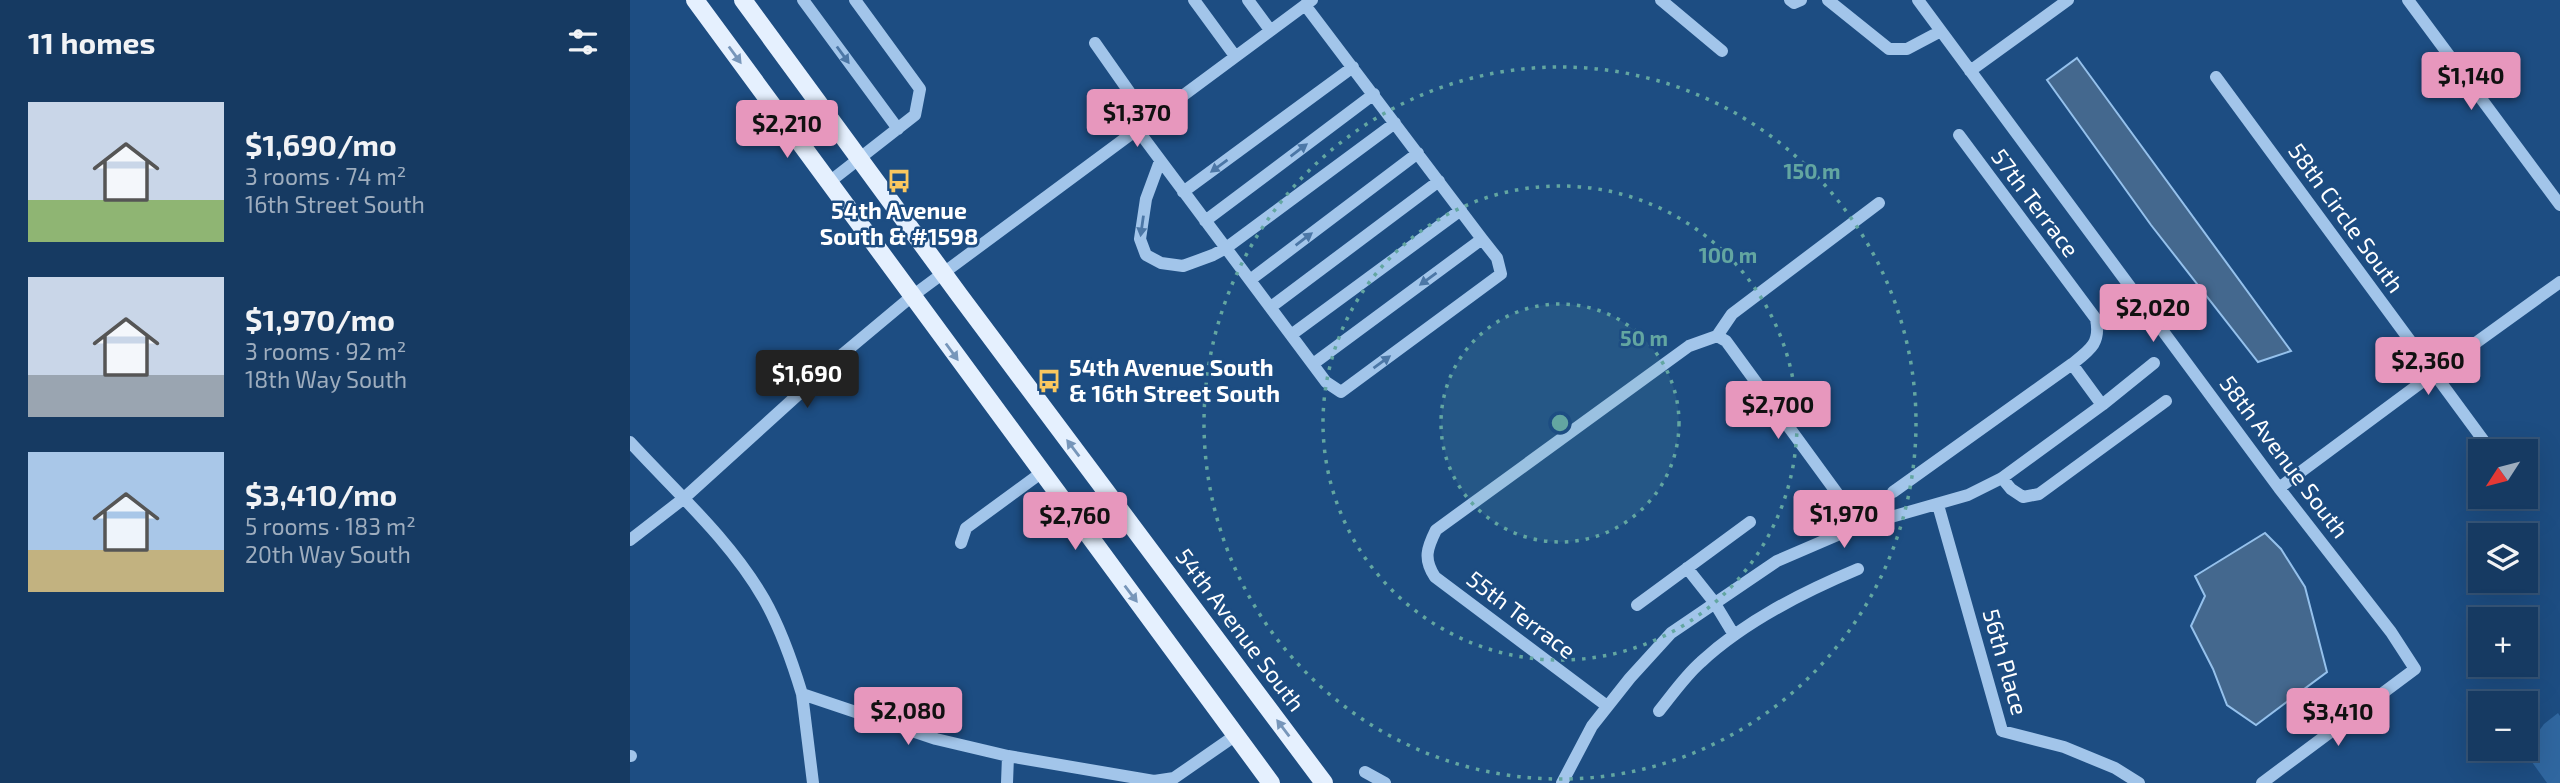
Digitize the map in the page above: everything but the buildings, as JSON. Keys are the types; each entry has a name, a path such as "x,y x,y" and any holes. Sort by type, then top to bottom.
{"main road":[{"path":"695,0 1271,783"},
{"name":"54th Avenue South","path":"743,0 1324,783"}],"street":[{"path":"803,0 898,129"},
{"path":"828,183 915,115 920,89 855,0"},
{"path":"1194,0 1235,56"},
{"path":"1248,0 1270,30"},
{"path":"1661,0 1722,51"},
{"path":"1790,0 1794,3 1801,0"},
{"path":"1828,0 1889,49 1907,49 1941,31"},
{"name":"58th Avenue South","path":"1918,0 2279,488 2391,632 2415,669 2262,783"},
{"path":"1970,71 2068,0"},
{"path":"2408,0 2560,205"},
{"path":"630,540 683,499 844,353 911,297 1235,56 1308,2 1353,67 1497,258 1501,274 1341,392 1326,382 1137,129"},
{"path":"1094,43 1149,120"},
{"path":"1183,192 1353,67"},
{"name":"58th Circle South","path":"2216,77 2482,439"},
{"path":"1205,221 1374,94"},
{"path":"1160,161 1146,199 1140,239 1146,255 1161,263 1183,266 1226,248 1395,122"},
{"name":"57th Terrace","path":"1893,492 2072,364 2093,346 2099,332 2096,319 1959,135"},
{"path":"1250,279 1418,153"},
{"path":"1271,307 1439,181"},
{"path":"1856,527 1844,504 1726,341 1717,336 1731,314 1879,204"},
{"path":"1291,335 1461,210"},
{"path":"1313,364 1482,239"},
{"path":"2279,488 2560,282"},
{"name":"55th Terrace","path":"1607,706 1435,577 1428,566 1428,547 1436,530 1689,346 1717,336"},
{"path":"1562,783 1592,726 1607,706 1671,633 1714,602 1777,561 1856,527 1968,495 2002,478 2102,405 2154,363"},
{"path":"2072,364 2102,405"},
{"path":"2002,478 2011,489 2023,497 2039,494 2166,401"},
{"path":"630,442 719,537 764,598 787,644 803,694 813,783"},
{"path":"961,542 965,528 1041,473"},
{"name":"56th Place","path":"1938,505 2002,730 2064,747 2115,768 2139,783"},
{"path":"1637,605 1750,522"},
{"path":"1687,568 1714,602 1734,635"},
{"path":"1659,711 1700,663 1734,635 1813,588 1858,569"},
{"path":"803,694 936,739 1008,756 1154,780 1174,778 1236,735"},
{"path":"1007,783 1008,756"},
{"path":"1365,772 1385,783"}],"shaded area":[{"path":"2077,58 2291,351 2258,362 2151,225 2047,80"},
{"path":"2265,533 2281,549 2305,587 2327,672 2256,725 2227,705 2213,669 2191,626 2205,596 2195,576"},
{"path":"2558,713 2560,716 2560,783 2547,783 2531,761 2538,761 2538,732"}],"place":[{"name":"54th Avenue South & #1598","path":"899,181"},
{"name":"54th Avenue South & 16th Street South","path":"1049,381"}]}
